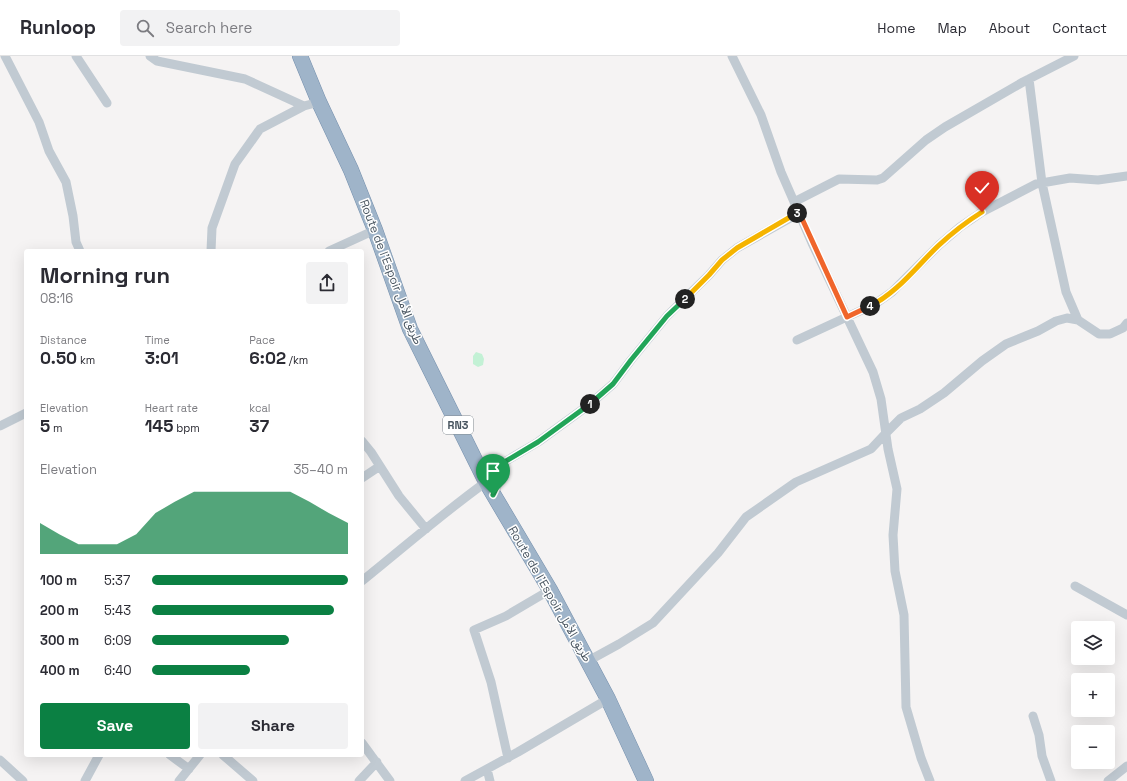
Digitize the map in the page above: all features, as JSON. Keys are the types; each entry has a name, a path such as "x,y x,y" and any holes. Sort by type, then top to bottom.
{"highway":[{"name":"Route de l’Espoir طريق الأمل","path":"300,56 319,102 352,170 410,329 489,488 550,590 608,699 646,781"}],"street":[{"path":"5,56 39,122 49,151 66,182 73,216 76,242 79,249"},
{"path":"76,56 107,103"},
{"path":"150,56 157,61 245,79 304,106"},
{"path":"732,56 761,115 781,172 794,202 873,372 881,399 897,489 894,536 895,571 904,615 906,707 921,758 930,781"},
{"path":"794,202 839,179 877,180 883,178 926,140 1029,79 1074,56"},
{"path":"1029,79 1042,183 1066,292 1078,320"},
{"path":"211,249 212,228 235,164 260,130 304,106 319,102"},
{"path":"797,340 875,304 892,292 939,245 960,227 982,212 1036,184 1070,178 1098,180 1127,176"},
{"path":"364,579 451,507 489,488 497,487 498,478 496,467 538,442 590,404 613,384 667,316 709,275 722,260 737,248 799,212"},
{"path":"333,249 375,230"},
{"path":"588,661 653,623 718,553 746,517 796,482 871,449 901,418 920,409 944,393 1006,344 1038,331 1056,321 1067,318 1078,320 1099,334 1110,334 1123,328 1127,323"},
{"path":"0,426 24,414"},
{"path":"364,444 400,496 426,528"},
{"path":"364,477 380,466"},
{"path":"1075,586 1127,614"},
{"path":"508,758 491,682 474,630 506,616 550,590"},
{"path":"465,781 508,758 608,699"},
{"path":"1033,716 1042,756 1051,781"},
{"path":"364,746 390,781"},
{"path":"86,781 98,757"},
{"path":"173,757 188,769"},
{"path":"180,781 198,757"},
{"path":"225,757 253,781"},
{"path":"0,760 23,781"},
{"path":"359,781 377,762"},
{"path":"1108,781 1127,766"},
{"path":"487,769 490,781"}],"green space":[{"path":"476,352 482,354 484,359 483,365 478,367 473,364 473,356"}],"route":[{"path":"493,495 497,487 498,478 496,467 538,442 590,404 613,384 667,316 709,275 722,260 737,248 769,229 799,212 847,317 875,304 892,292 939,245 960,227 982,212"}]}
